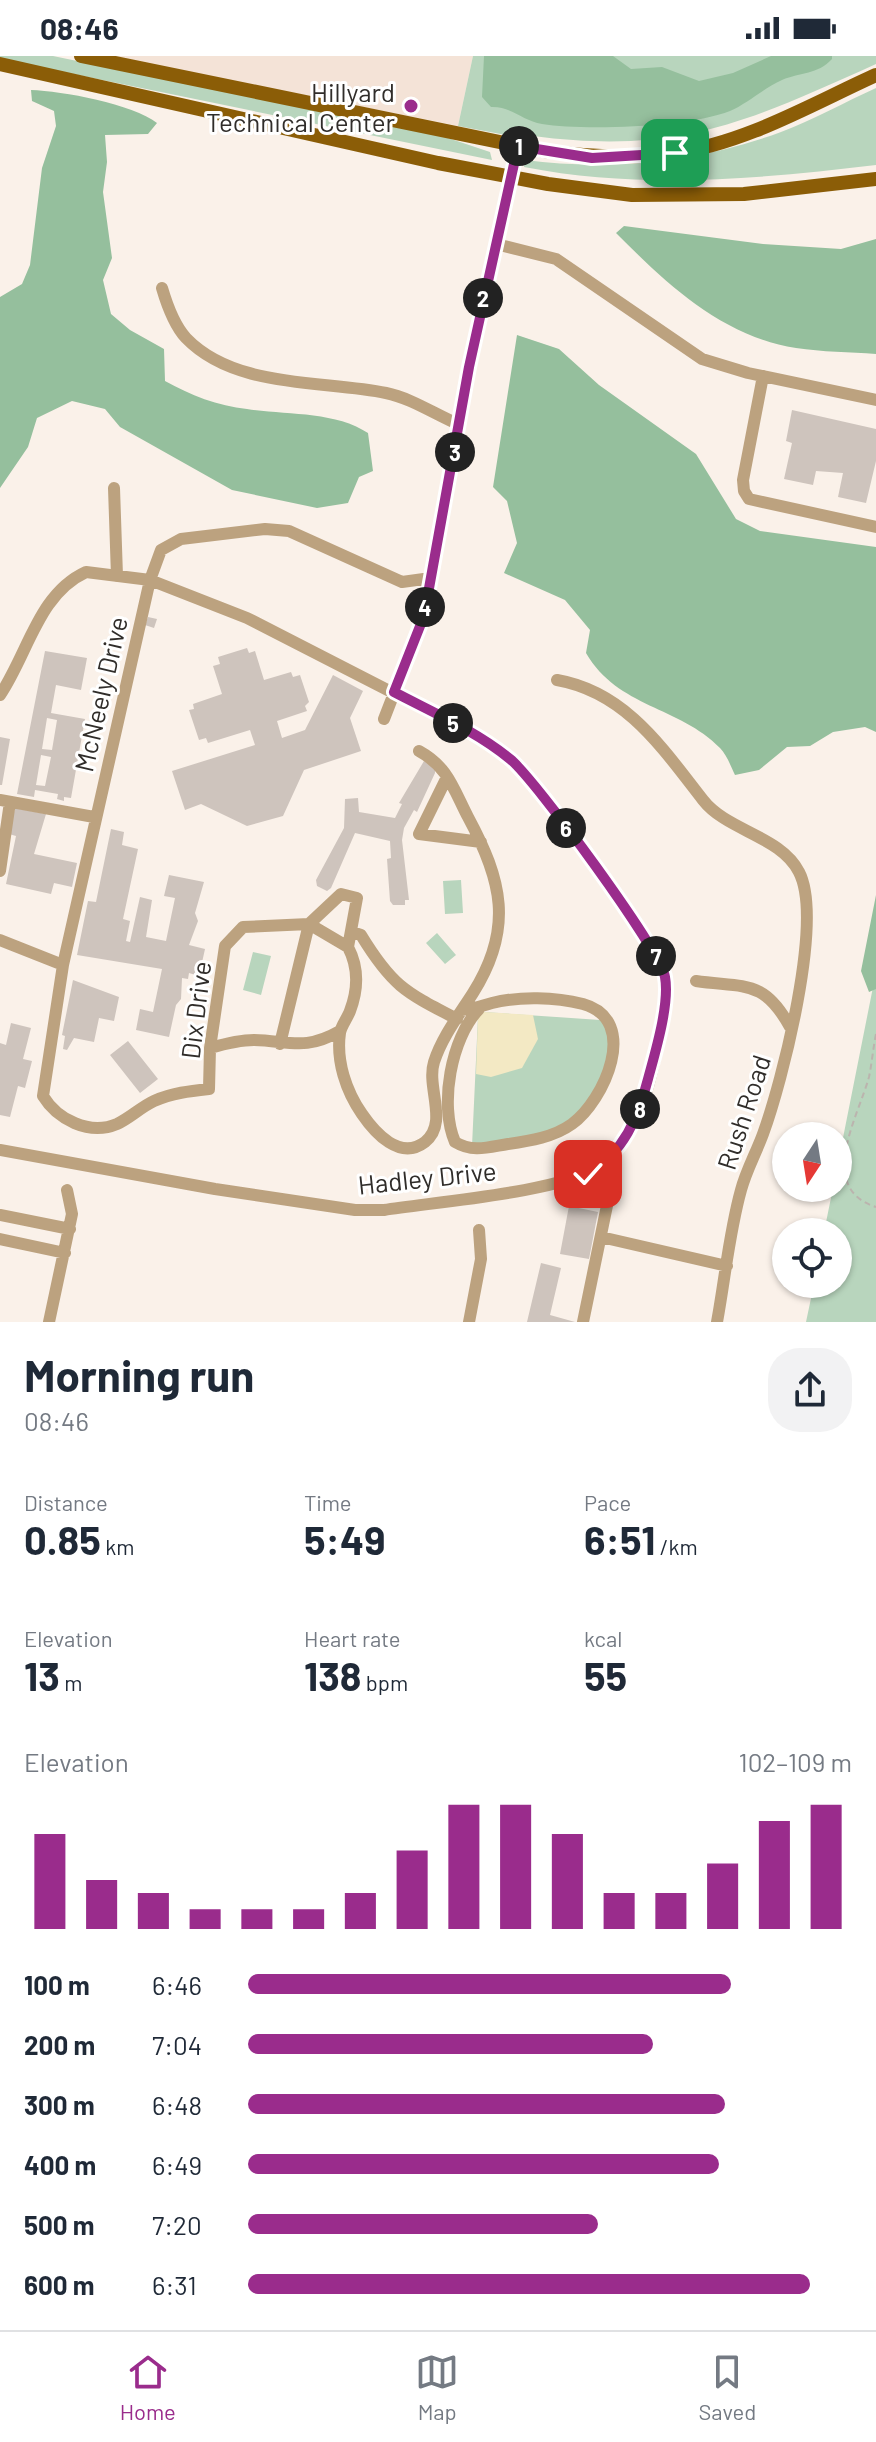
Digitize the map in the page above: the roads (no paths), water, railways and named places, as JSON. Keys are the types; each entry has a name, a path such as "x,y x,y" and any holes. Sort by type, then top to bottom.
{"main road":[{"path":"81,56 518,146 592,158 675,153 730,139 876,75"},
{"path":"0,64 511,177 632,195 744,194 876,179"}],"street":[{"path":"384,719 424,616 518,146"},
{"path":"496,244 556,259 686,350 725,367 876,400"},
{"path":"162,288 169,311 186,338 236,368 274,378 390,394 460,425"},
{"path":"763,376 743,480 749,499 876,527"},
{"path":"114,488 117,576"},
{"name":"McNeely Drive","path":"209,1089 154,1101 108,1127 65,1120 52,1110 43,1096 63,965 94,817 150,580 161,550 181,539 265,529 289,531 402,582 431,578"},
{"path":"0,695 41,616 60,589 86,572 150,580 247,618 394,692 487,741 523,772 637,928 665,976 655,1052 639,1114 622,1144 603,1165 610,1191 583,1322"},
{"path":"557,680 577,683 628,712 649,732 712,812 793,863 804,887 808,929 790,1027"},
{"name":"Hadley Drive","path":"340,1031 340,1057 349,1093 381,1137 394,1147 418,1146 427,1141 437,1121 432,1094 433,1065 490,961 501,907 496,882 481,842 447,777 439,762 419,751"},
{"path":"447,777 419,834 481,842"},
{"path":"0,871 5,801 94,817"},
{"path":"210,1048 254,1040 280,1044 300,1045 324,1040 340,1031 356,990 356,967 348,947 357,898 341,894 309,924 280,1044"},
{"path":"309,924 348,947"},
{"name":"Dix Drive","path":"209,1089 210,1048 225,946 243,927 309,924"},
{"path":"352,932 361,935 383,971 402,991 460,1014 479,1009 524,999 587,1005 600,1013 610,1025 613,1040 611,1066 601,1093 571,1125 551,1135 475,1150 455,1142 449,1111 458,1043 466,1024 479,1009"},
{"path":"0,940 63,965"},
{"name":"Rush Road","path":"696,981 758,990 775,1000 790,1027 786,1055 763,1133 741,1189 717,1322"},
{"name":"Hadley Drive","path":"0,1150 215,1189 355,1210 384,1210 564,1181 603,1165"},
{"path":"49,1322 70,1229 72,1203 67,1190"},
{"path":"0,1215 70,1229"},
{"path":"469,1322 481,1259 479,1230"},
{"path":"601,1237 727,1266"},
{"path":"0,1239 65,1253"}],"place":[{"name":"Hillyard Technical Center","path":"411,106"}]}
